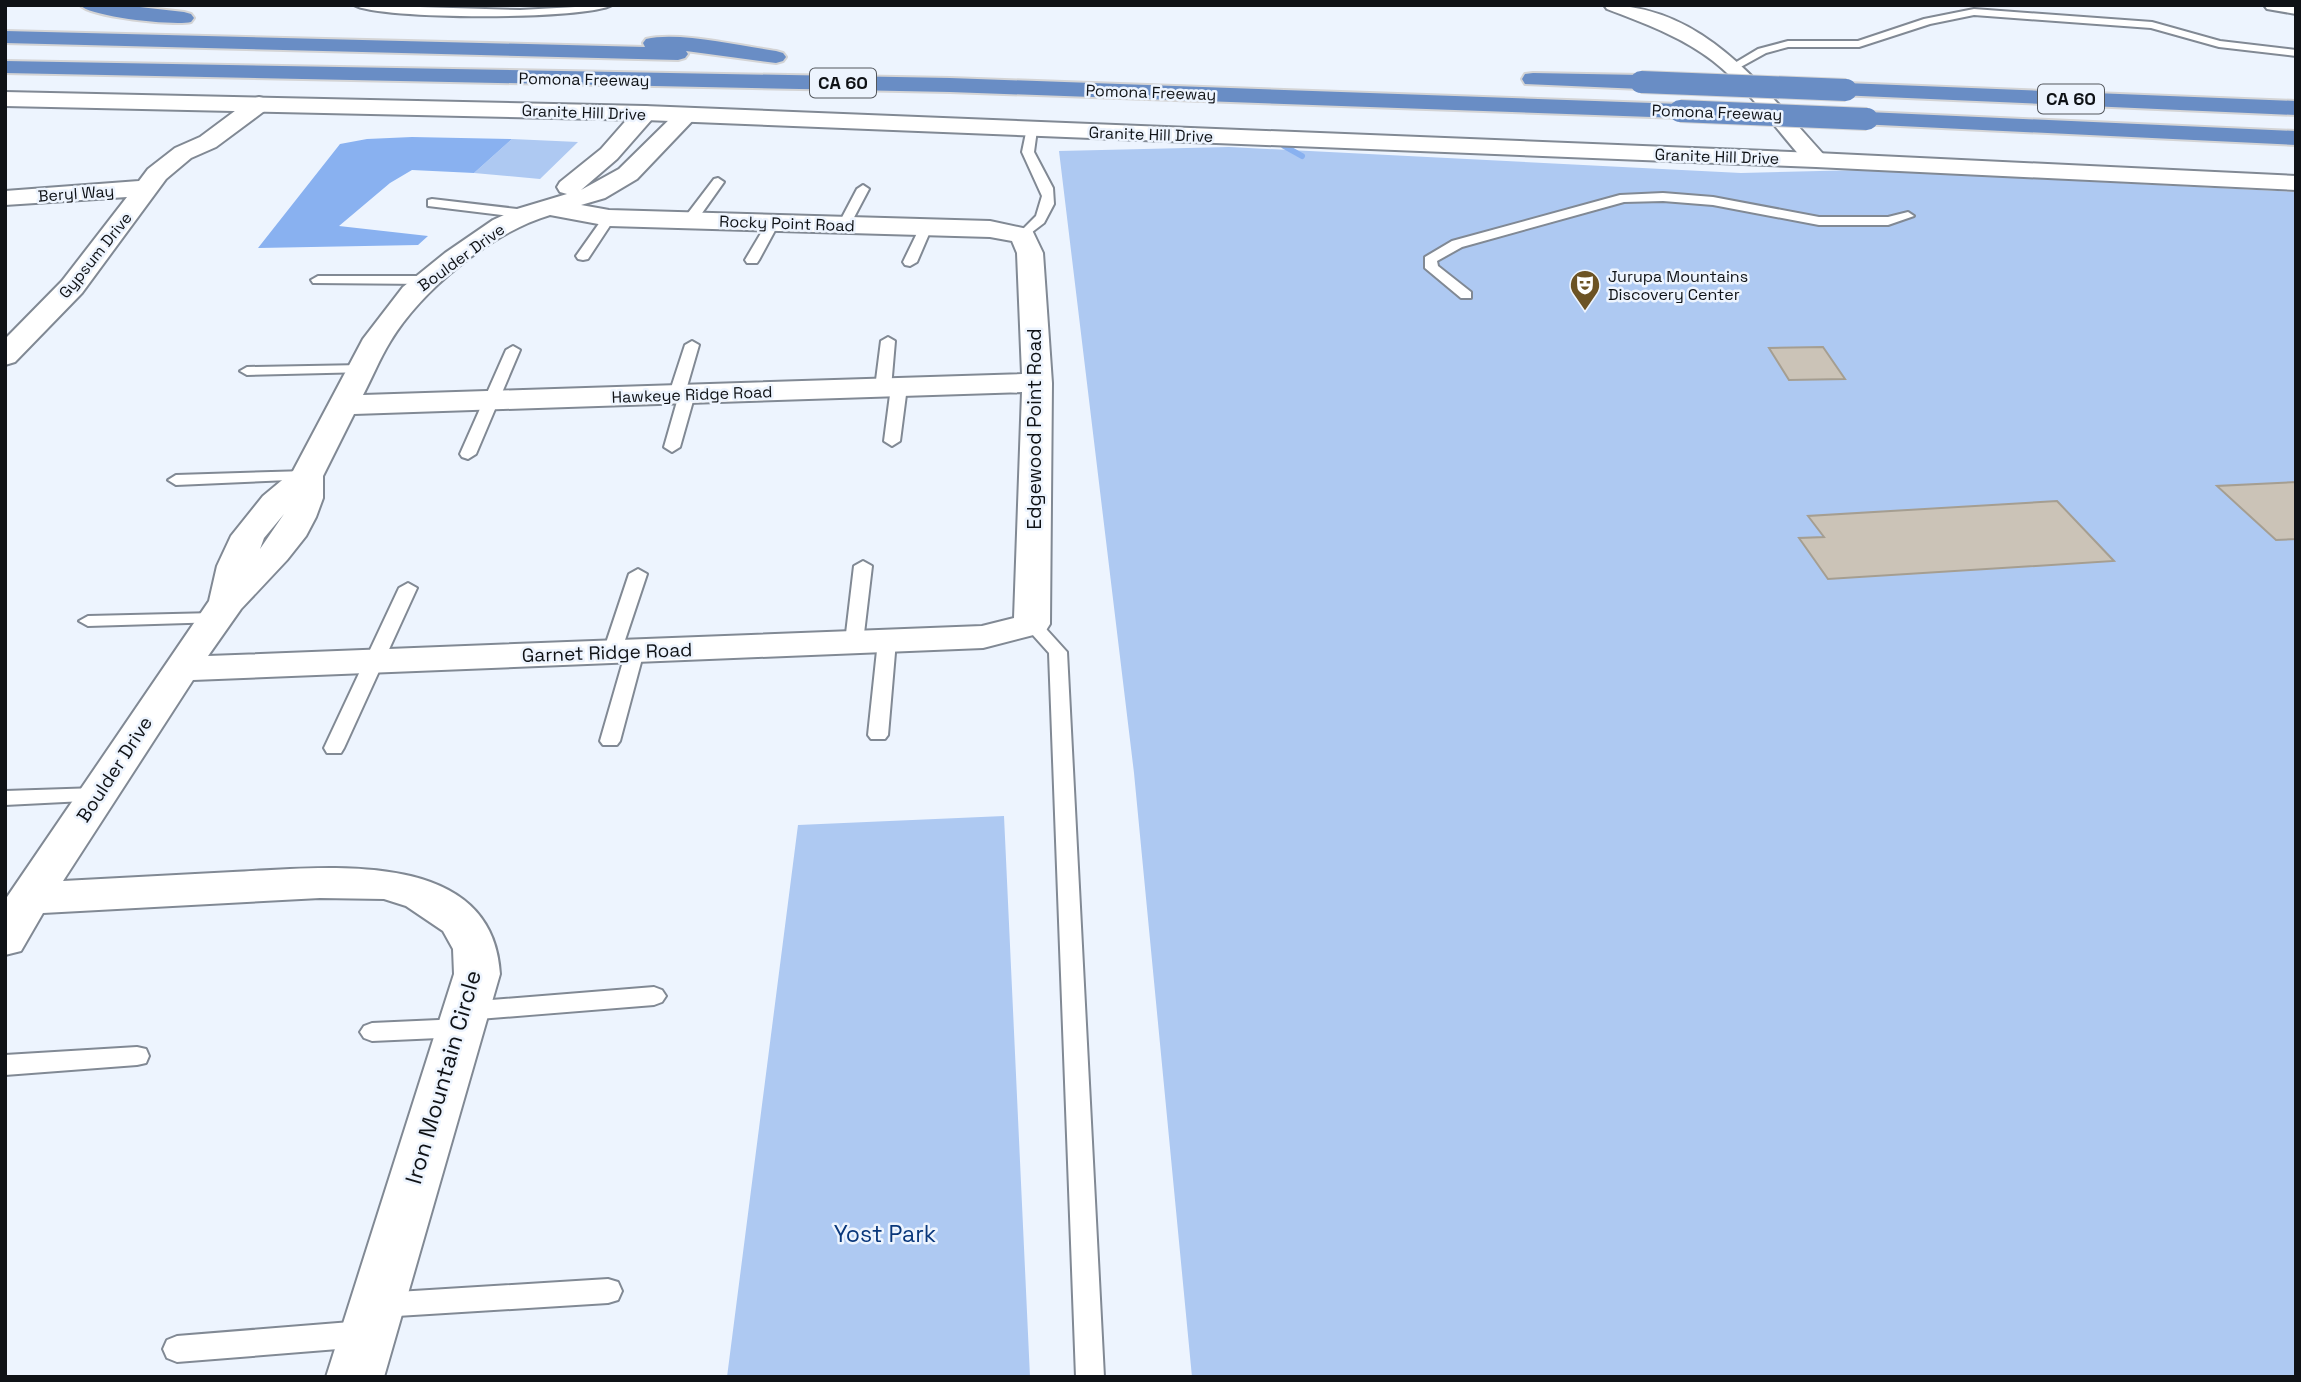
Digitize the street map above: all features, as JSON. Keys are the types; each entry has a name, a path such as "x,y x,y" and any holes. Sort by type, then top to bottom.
{"highway":[{"path":"90,5 148,16 202,19"},
{"path":"282,24 692,45 776,57"},
{"name":"Pomona Freeway","path":"5,37 375,44 803,58"},
{"name":"Pomona Freeway","path":"5,67 964,86 1681,111 2296,138"},
{"name":"Pomona Freeway","path":"1517,78 2296,108"}],"street":[{"path":"1614,5 1688,37 1733,67 1816,160"},
{"path":"2274,5 2296,8"},
{"name":"Granite Hill Drive","path":"5,99 645,113 1816,160 2296,183"},
{"name":"Gypsum Drive","path":"183,153 177,144 232,103"},
{"name":"Gypsum Drive","path":"11,342 72,286 157,174 183,153 208,142 260,104"},
{"name":"Boulder Drive","path":"539,211 609,154 645,113"},
{"name":"Boulder Drive","path":"5,939 29,898 221,609 275,553 298,519 309,494 307,476 346,405 377,339 395,313 427,280 502,225 596,193 628,174 687,115"},
{"path":"586,175 618,180"},
{"name":"Beryl Way","path":"5,198 147,188"},
{"name":"Rocky Point Road","path":"539,211 609,218 990,229 1023,235"},
{"name":"Edgewood Point Road","path":"1023,235 1030,253 1037,383 1032,624"},
{"name":"Hawkeye Ridge Road","path":"346,405 1037,383"},
{"name":"Garnet Ridge Road","path":"180,669 983,637 1032,624"},
{"name":"Iron Mountain Circle","path":"29,898 320,883 385,884 422,895 460,920 476,949 477,974 366,1339"}],"lane":[{"path":"359,5 379,9 511,12 567,11 607,5"},
{"path":"1733,67 1762,51 1788,44 1859,44 1928,21 1975,12 2138,23 2186,33 2219,44 2296,53"},
{"path":"1023,235 1044,214 1047,201 1046,185 1032,163 1028,150 1031,130"},
{"path":"690,220 718,182"},
{"path":"844,225 863,189"},
{"path":"1466,295 1432,268 1430,260 1458,244 1624,198 1663,197 1713,201 1830,222 1888,221 1909,216"},
{"path":"432,203 539,211"},
{"path":"583,256 609,218"},
{"path":"751,260 773,223"},
{"path":"910,262 926,227"},
{"path":"318,280 427,280"},
{"path":"888,341 892,441"},
{"path":"671,447 692,345"},
{"path":"468,454 513,350"},
{"path":"247,371 363,369"},
{"path":"176,480 307,476"},
{"path":"863,566 878,735"},
{"path":"610,741 638,574"},
{"path":"334,747 408,588"},
{"path":"88,621 221,609"},
{"path":"1032,624 1058,652 1090,1377"},
{"path":"5,798 97,795"},
{"path":"372,1032 654,996"},
{"path":"5,1065 137,1056"},
{"path":"177,1349 366,1339 607,1291"}],"green space":[{"path":"512,139 578,142 540,179 474,173"},
{"name":"Jurupa Mountains Discovery Center","path":"1229,147 1741,173 1862,170 2296,192 2296,1377 1192,1377 1134,773 1059,151"},
{"name":"Yost Park","path":"1004,816 1030,1377 727,1377 798,825"}],"shaded area":[{"path":"367,139 512,139 474,173 412,170 390,183 339,226 428,236 418,245 258,248 340,144"}],"building":[{"path":"1823,347 1845,379 1789,380 1769,348"},
{"path":"2296,482 2296,539 2276,540 2217,486"},
{"path":"2057,501 2114,561 1828,579 1799,538 1824,537 1808,516"}],"waterway":[{"path":"1284,146 1302,156"}],"place":[{"name":"Jurupa Mountains Discovery Center","path":"1585,312"}]}
